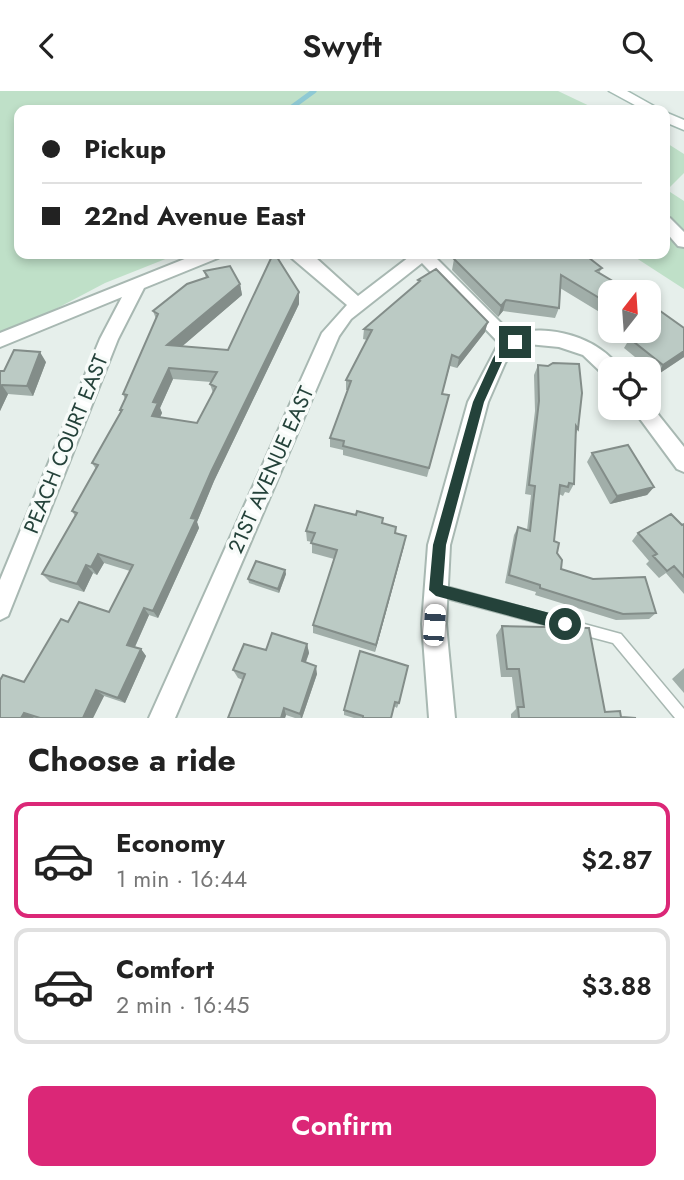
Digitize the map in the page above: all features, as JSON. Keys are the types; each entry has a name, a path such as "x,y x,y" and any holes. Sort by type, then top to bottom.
{"street":[{"path":"616,91 644,105"},
{"path":"670,227 684,242"},
{"path":"0,340 199,259"},
{"path":"304,259 358,305"},
{"name":"21ST AVENUE EAST","path":"162,718 331,333 345,315 417,259"},
{"path":"428,259 511,344"},
{"name":"PEACH COURT EAST","path":"0,608 109,339 138,283"},
{"path":"442,718 434,625 439,545 478,402 507,345 527,337 560,340 589,350 598,358"},
{"path":"651,420 684,464"}],"lane":[{"path":"436,590 617,638 683,718"}],"green space":[{"path":"0,91 558,91 587,105 14,105 14,259 165,259 105,283 31,322 0,333"},
{"path":"670,145 684,154 684,173 670,187"},
{"path":"670,192 684,201 684,289 638,259 670,259"}],"building":[{"path":"271,259 278,259 299,292 211,472 191,518 196,519 153,611 144,608 127,645 141,649 118,698 96,690 83,718 40,718 24,713 21,718 0,718 0,680 3,675 24,682 61,619 68,622 79,602 109,612 133,565 98,554 91,567 86,565 77,584 42,574 77,513 72,511 98,465 92,463 122,410 127,395 123,394 158,314 153,311 187,284 208,277 204,271 230,266 240,284 167,345 228,350","holes":["169,368 217,372 210,384 216,387 197,423 152,416 158,403 153,402"]},
{"path":"454,259 590,259 602,268 596,271 611,280 598,280 598,297 561,275 559,308 506,300 501,306"},
{"path":"436,269 488,322 459,358 452,355 442,394 449,395 429,468 343,446 344,441 330,438 351,381 346,380 372,330 364,329 420,281 418,280"},
{"path":"662,312 684,328 684,351 663,365 661,357 653,357 635,343 662,343"},
{"path":"14,350 40,352 27,386 2,385 0,388 0,371 4,371"},
{"path":"553,363 579,364 582,393 578,429 576,426 574,484 569,483 568,487 560,485 554,541 559,543 557,553 562,560 561,569 593,579 645,577 656,613 623,614 540,588 540,585 509,575 518,527 530,531 535,486 529,485 539,401 538,365 548,366"},
{"path":"628,445 654,487 617,496 592,453"},
{"path":"315,505 356,515 357,511 383,518 382,523 396,527 395,533 406,536 376,645 313,625 337,550 311,543 315,533 306,531"},
{"path":"671,514 684,524 684,577 674,566 667,571 653,556 657,554 638,533"},
{"path":"256,561 285,570 278,589 248,579"},
{"path":"502,626 589,628 605,712 620,711 621,717 636,718 519,718 518,707 524,707 519,669 507,669"},
{"path":"272,633 307,644 302,661 316,666 300,714 284,708 281,718 228,718 245,674 233,670 244,644 266,650"},
{"path":"360,651 408,666 399,703 395,702 391,718 363,718 344,710"}],"waterway":[{"path":"295,105 314,91"}],"route":[{"path":"515,342 507,345 497,361 478,402 439,545 436,590 565,624"}]}
